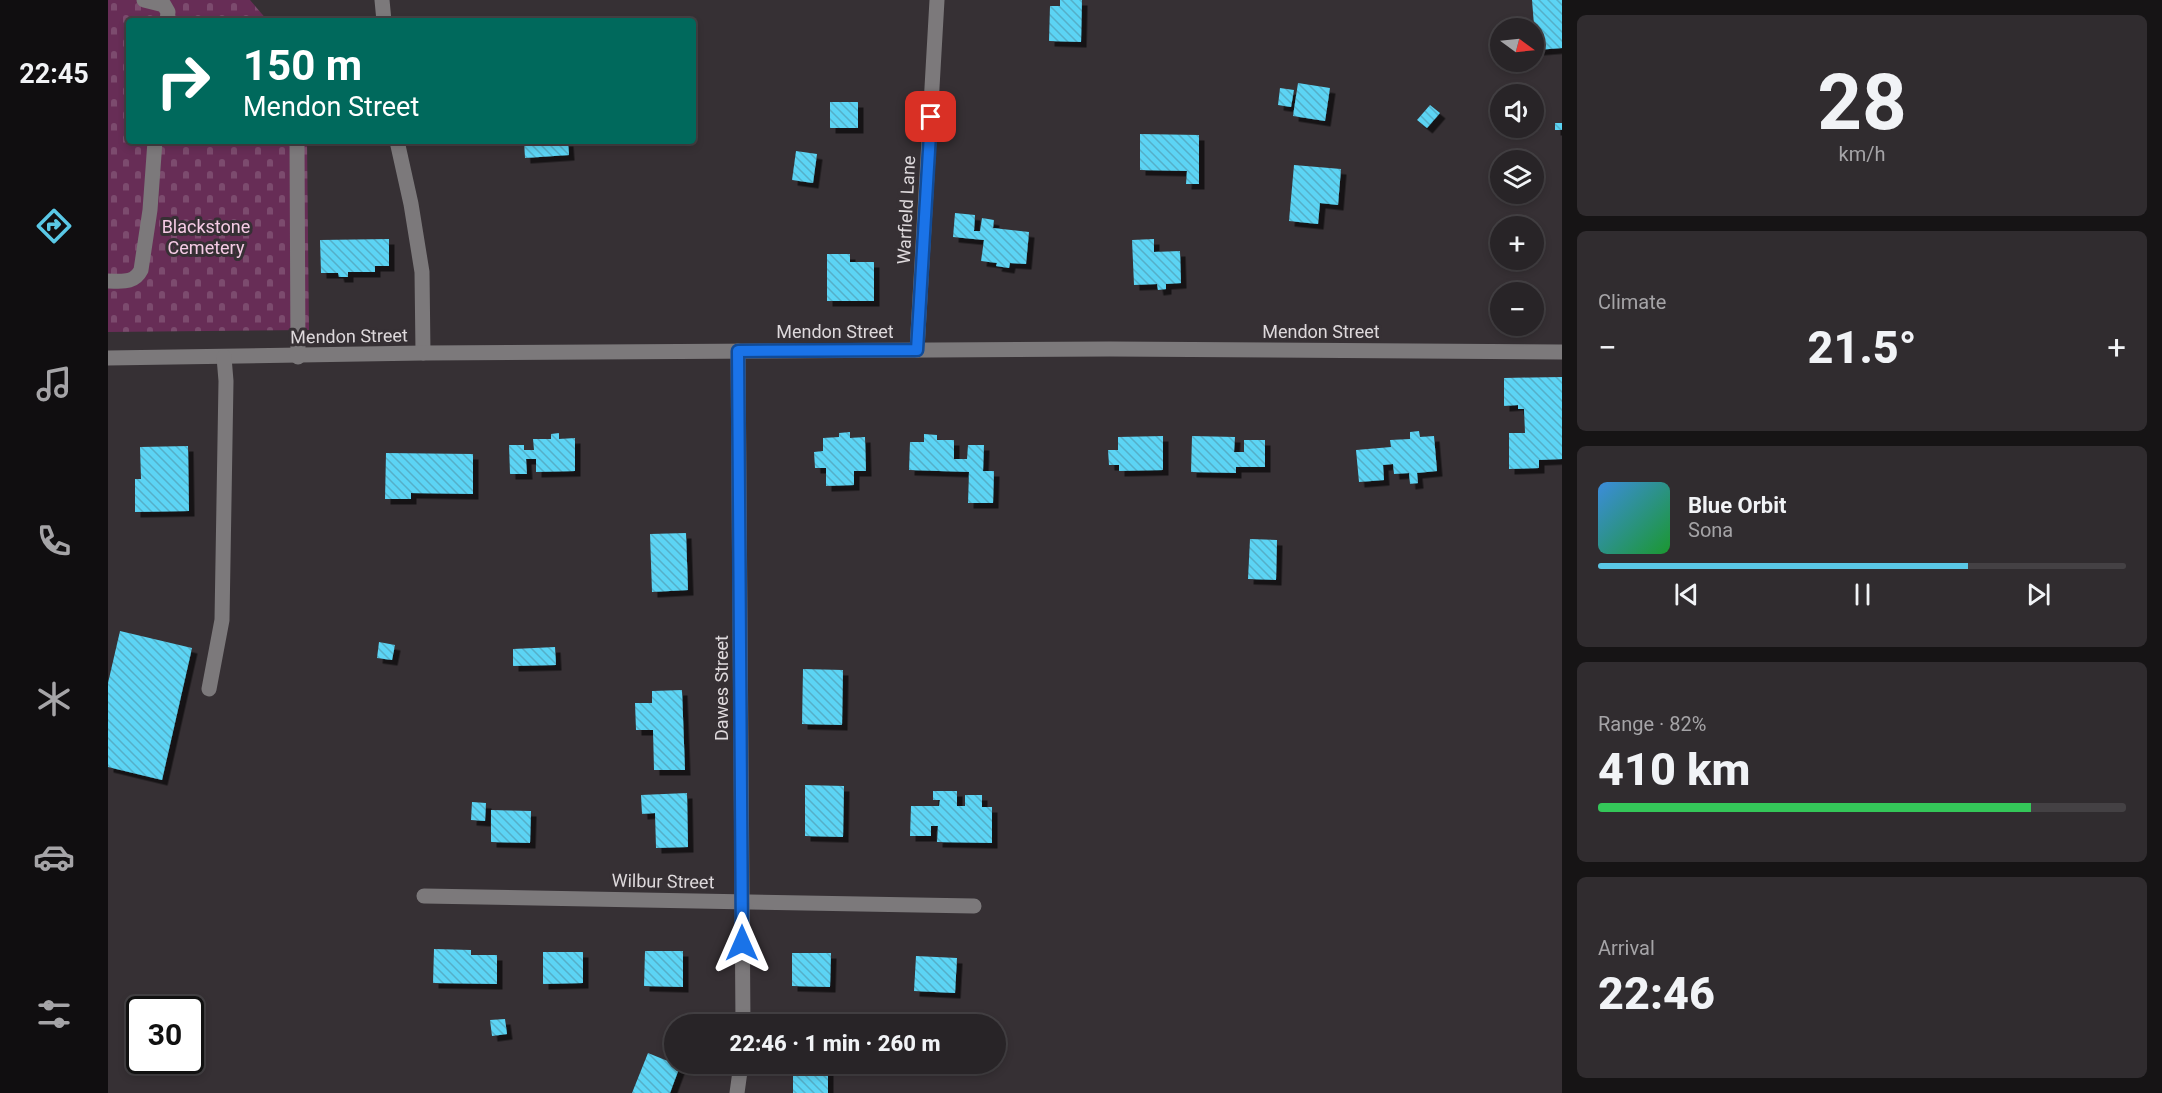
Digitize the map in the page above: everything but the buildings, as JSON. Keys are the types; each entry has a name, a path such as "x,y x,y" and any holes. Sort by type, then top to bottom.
{"street":[{"path":"144,0 164,5 168,12 167,18"},
{"path":"382,0 384,18"},
{"name":"Warfield Lane","path":"917,350 937,0"},
{"path":"108,281 129,281 137,278 141,270 150,210 155,144"},
{"path":"297,144 298,357"},
{"path":"398,144 411,204 422,272 423,353"},
{"name":"Mendon Street","path":"108,358 298,357 423,353 1110,349 1562,352"},
{"name":"Dawes Street","path":"738,351 743,1014"},
{"path":"209,688 222,620 226,381 224,357"},
{"name":"Wilbur Street","path":"424,896 974,906"},
{"path":"737,1093 740,1074"}],"green space":[{"name":"Blackstone Cemetery","path":"108,0 250,0 265,18 126,18 126,144 307,144 309,330 108,332"}],"route":[{"path":"742,943 738,351 917,350 931,117"}]}
